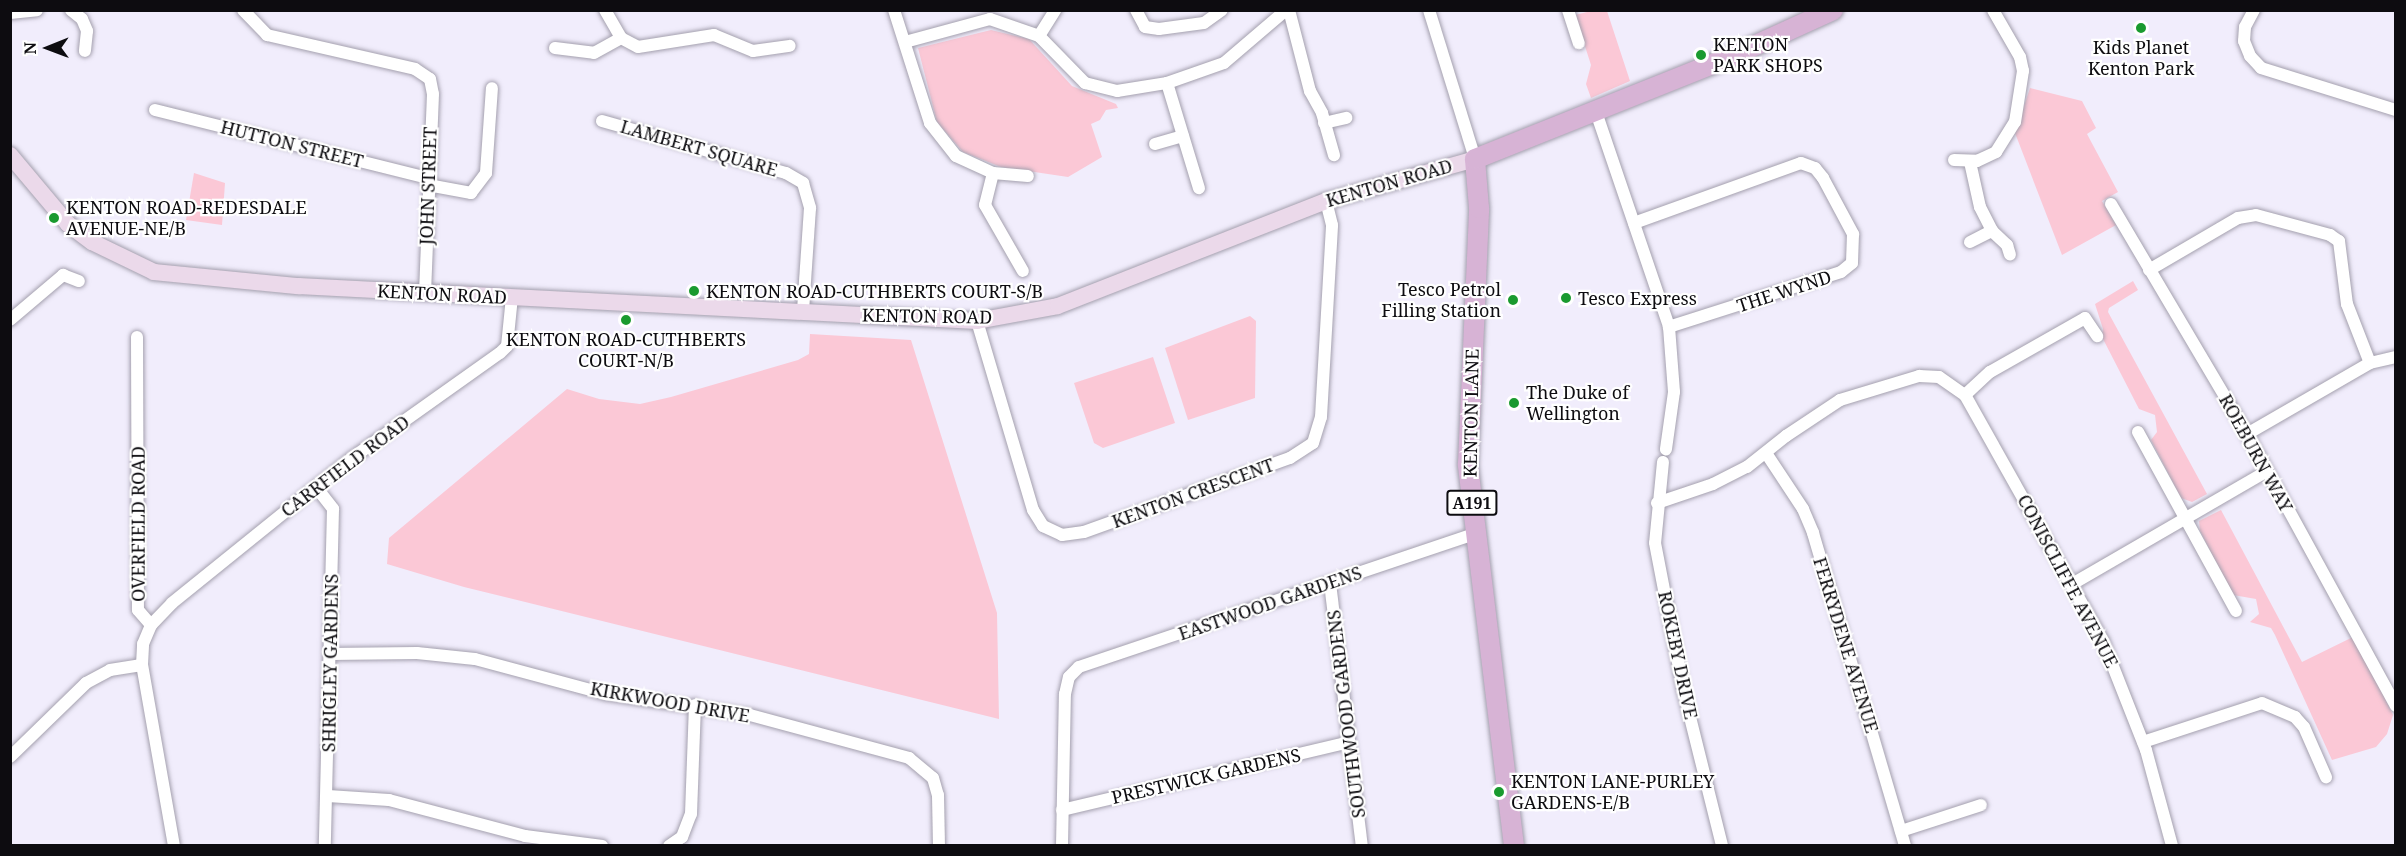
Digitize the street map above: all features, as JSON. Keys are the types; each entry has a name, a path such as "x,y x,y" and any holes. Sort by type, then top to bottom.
{"main road":[{"name":"KENTON ROAD","path":"1475,159 1596,112 1833,10"},
{"name":"KENTON LANE","path":"1475,159 1479,208 1468,442 1475,534 1514,846"}],"street":[{"path":"10,13 37,10"},
{"path":"71,10 82,19 87,31 85,51"},
{"path":"605,10 621,38 638,47 714,34 753,51 790,46"},
{"path":"894,10 930,123 956,156 993,173 1028,176"},
{"path":"1039,36 1055,10"},
{"path":"1136,10 1145,27 1159,29 1204,23 1222,10"},
{"path":"905,42 990,19 1039,36 1085,83 1118,91 1167,83 1224,63 1288,10 1310,91 1324,123 1334,155"},
{"path":"1430,10 1475,159"},
{"path":"1568,10 1579,43"},
{"path":"1954,160 1970,162 1996,152 2004,143 2015,122 2021,93 2020,57 1993,10"},
{"path":"2254,10 2245,27 2244,41 2250,56 2261,68 2396,110"},
{"name":"JOHN STREET","path":"246,11 253,24 267,35 415,69 430,79 433,94 425,293"},
{"path":"555,48 594,53 621,38"},
{"path":"1167,83 1199,188"},
{"name":"HUTTON STREET","path":"155,110 471,193 486,173 492,88"},
{"path":"1596,112 1669,327 1674,392 1666,449"},
{"path":"1324,123 1346,118"},
{"name":"LAMBERT SQUARE","path":"602,121 796,177 803,183 810,208 803,311"},
{"path":"1155,144 1183,136"},
{"name":"KENTON ROAD","path":"10,155 68,224 92,242 154,273 221,281 425,293 976,321 1058,306 1326,201 1475,159"},
{"path":"1970,162 1980,207 1992,231 2007,245 2010,255"},
{"name":"THE WYND","path":"1634,223 1801,164 1815,168 1823,178 1853,234 1852,263 1841,272 1669,327"},
{"path":"993,173 985,205 1023,271"},
{"name":"KENTON CRESCENT","path":"976,321 1034,510 1043,526 1062,535 1084,532 1290,458 1313,443 1321,417 1332,236 1326,201"},
{"name":"ROEBURN WAY","path":"2111,204 2247,434 2396,706"},
{"path":"2150,270 2238,218 2256,215 2330,235 2339,241 2347,304 2370,363"},
{"path":"1970,242 1992,231"},
{"path":"10,320 63,275 80,281"},
{"name":"CARRFIELD ROAD","path":"151,625 172,603 316,487 507,346 512,297"},
{"path":"1657,503 1713,484 1766,453 1786,435 1840,400 1900,380 1939,377 1965,395 1990,372 2085,318 2097,336"},
{"name":"OVERFIELD ROAD","path":"137,337 138,610 151,625 143,645 142,665 174,846"},
{"path":"2247,434 2370,363 2396,357"},
{"name":"CONISCLIFFE AVENUE","path":"1965,395 2074,583 2112,660 2143,742 2172,846"},
{"path":"2138,432 2236,611"},
{"name":"FERRYDENE AVENUE","path":"1766,453 1803,509 1813,533 1905,846"},
{"name":"ROKEBY DRIVE","path":"1663,462 1657,503 1655,543 1683,689 1722,846"},
{"path":"2074,583 2267,471"},
{"name":"SHRIGLEY GARDENS","path":"316,487 333,509 325,846"},
{"name":"EASTWOOD GARDENS","path":"1062,810 1069,677 1079,667 1475,534"},
{"name":"SOUTHWOOD GARDENS","path":"1330,583 1362,846"},
{"name":"KIRKWOOD DRIVE","path":"330,654 417,653 476,659 606,694 695,705 750,715 909,758 933,778 938,795 939,846"},
{"path":"10,757 86,683 110,670 142,665"},
{"path":"2143,742 2262,703 2295,717 2304,727 2326,777"},
{"path":"669,846 682,837 691,814 695,705"},
{"name":"PRESTWICK GARDENS","path":"1062,810 1349,742"},
{"path":"327,796 389,800 525,836 602,846"},
{"path":"1901,831 1981,805"},
{"path":"1062,810 1062,846"}],"shaded area":[{"path":"1591,11 1607,11 1630,81 1591,98 1586,84 1591,65 1575,15"},
{"path":"991,30 1029,39 1072,86 1116,104 1118,108 1106,110 1100,120 1091,124 1102,157 1068,177 1001,167 963,152 937,122 918,48"},
{"path":"2030,88 2082,101 2096,128 2087,134 2118,192 2102,201 2116,225 2062,255 2015,133"},
{"path":"194,173 225,183 222,225 186,220"},
{"path":"2133,281 2138,290 2109,308 2108,312 2207,494 2192,502 2181,498 2151,440 2157,432 2155,415 2139,409 2102,337 2103,329 2095,304"},
{"path":"1250,316 1256,321 1255,398 1188,420 1165,348"},
{"path":"810,334 911,340 997,613 999,719 464,587 387,564 389,538 567,389 599,399 640,404 671,397 798,360 809,354"},
{"path":"1153,357 1175,423 1103,448 1094,443 1074,383"},
{"path":"2221,510 2302,662 2355,636 2393,715 2387,734 2376,747 2332,760 2271,628 2250,622 2259,614 2256,599 2233,595 2200,531 2199,521"}],"place":[{"name":"Kids Planet Kenton Park","path":"2141,28"},
{"name":"KENTON PARK SHOPS","path":"1701,55"},
{"name":"KENTON ROAD-REDESDALE AVENUE-NE/B","path":"54,218"},
{"name":"KENTON ROAD-CUTHBERTS COURT-S/B","path":"694,291"},
{"name":"Tesco Express","path":"1566,298"},
{"name":"Tesco Petrol Filling Station","path":"1513,300"},
{"name":"KENTON ROAD-CUTHBERTS COURT-N/B","path":"626,320"},
{"name":"The Duke of Wellington","path":"1514,403"},
{"name":"KENTON LANE-PURLEY GARDENS-E/B","path":"1499,792"}]}
